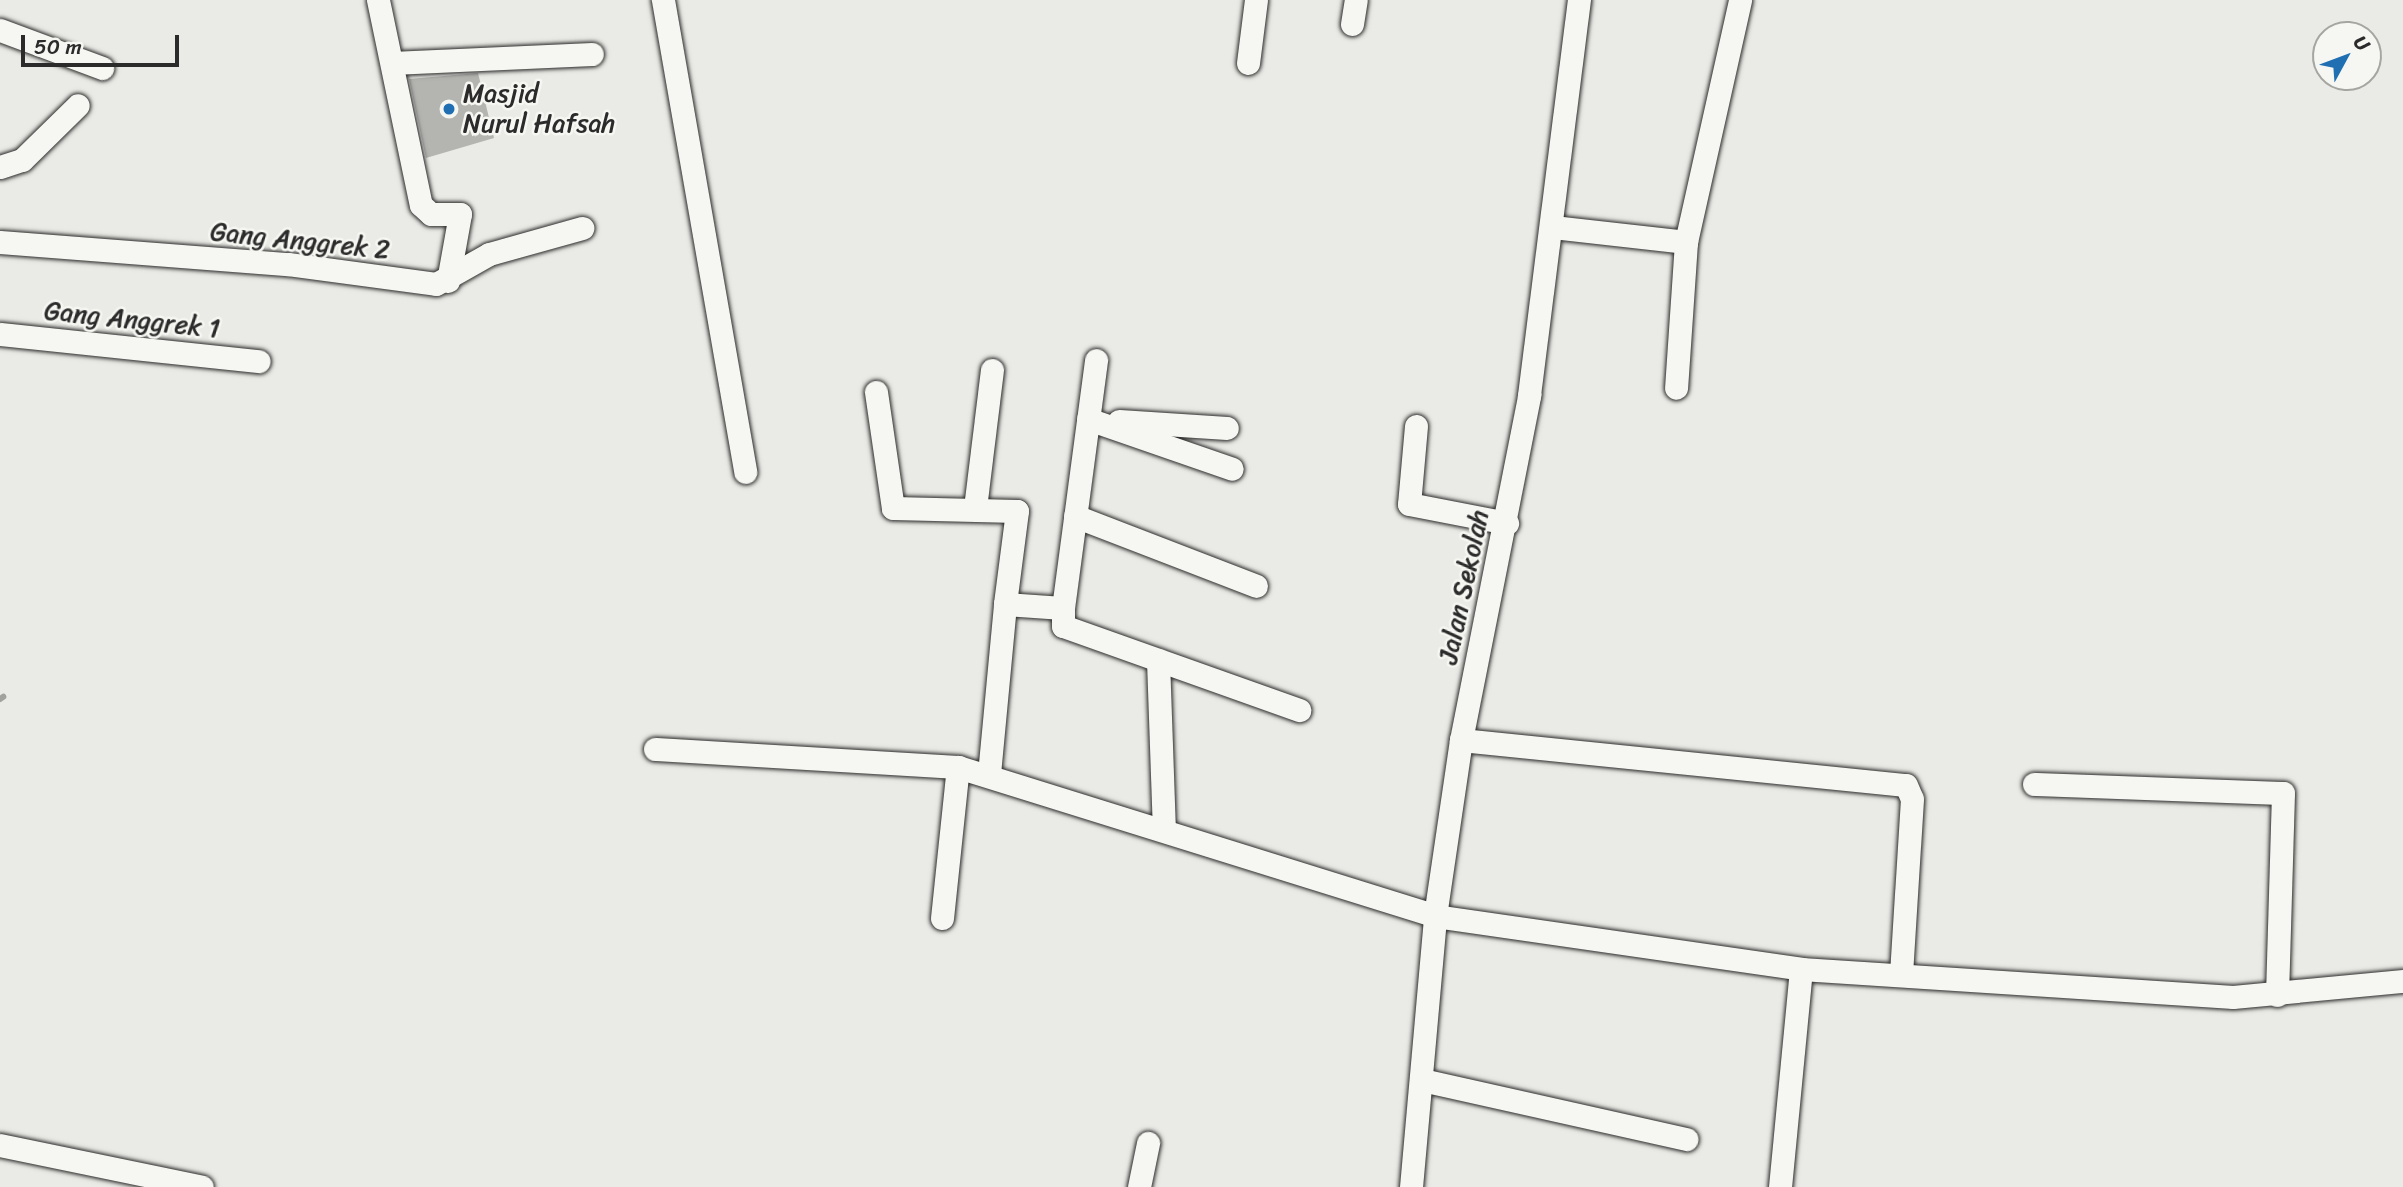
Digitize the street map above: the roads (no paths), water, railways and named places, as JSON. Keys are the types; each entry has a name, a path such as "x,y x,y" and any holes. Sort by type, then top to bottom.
{"street":[{"path":"378,0 421,205 431,214 460,214 448,281"},
{"path":"663,0 745,472"},
{"path":"1248,63 1256,0"},
{"path":"1352,24 1356,0"},
{"name":"Jalan Sekolah","path":"1412,1187 1435,916 1461,740 1507,523 1553,227 1579,0"},
{"path":"1676,388 1686,243 1740,0"},
{"path":"0,30 102,68"},
{"path":"392,64 592,54"},
{"path":"0,167 22,160 78,105"},
{"path":"1553,227 1686,243"},
{"path":"448,281 489,254 582,228"},
{"name":"Gang Anggrek 2","path":"0,242 448,281"},
{"name":"Gang Anggrek 1","path":"0,334 259,361"},
{"path":"1096,360 1063,608 1063,626 1299,710"},
{"path":"975,508 992,370"},
{"path":"876,392 893,508 1017,511 989,774"},
{"path":"1088,419 1227,428"},
{"path":"1088,419 1232,469"},
{"path":"1416,426 1409,504 1507,523"},
{"path":"1075,516 1256,586"},
{"path":"1005,604 1063,608"},
{"path":"1158,660 1164,829"},
{"path":"1461,740 1906,785 1912,799 1901,974"},
{"path":"654,749 958,767 989,774 1435,916 1801,969 2277,995 2403,982"},
{"path":"942,918 958,767"},
{"path":"2034,784 2283,793 2277,995"},
{"path":"1780,1187 1801,969"},
{"path":"1422,1080 1688,1139"},
{"path":"1139,1187 1148,1143"},
{"path":"0,1145 202,1187"}],"place":[{"name":"Masjid Nurul Hafsah","path":"449,109"}]}
